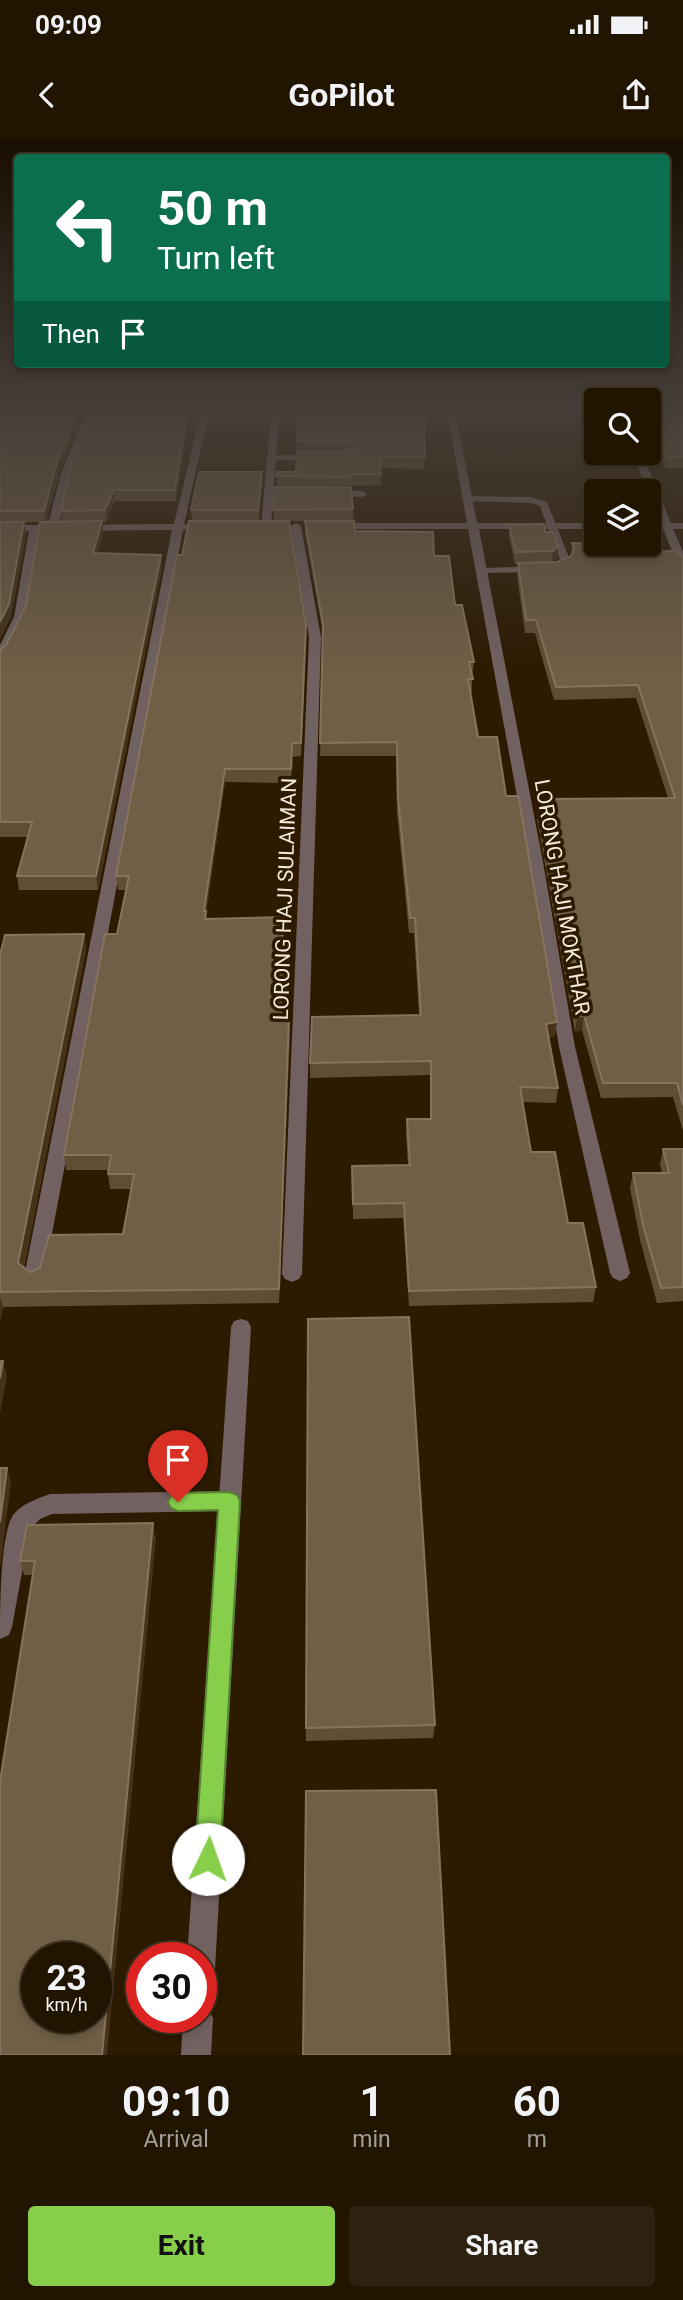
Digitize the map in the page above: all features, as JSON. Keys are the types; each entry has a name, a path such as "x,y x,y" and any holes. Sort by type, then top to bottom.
{"street":[{"path":"53,527 61,493"},
{"path":"34,1277 186,493"},
{"name":"LORONG HAJI SULAIMAN","path":"270,493 287,527 315,637 292,1275"},
{"path":"337,493 362,494"},
{"name":"LORONG HAJI MOKTHAR","path":"466,493 534,849 566,1046 620,1273"},
{"path":"653,493 683,565"},
{"path":"467,499 540,501 544,504 565,560 563,565 541,571 481,571"},
{"path":"323,526 584,526"},
{"path":"661,526 683,526"},
{"path":"0,657 20,617 35,527"},
{"path":"0,528 203,527"},
{"path":"253,527 287,527"},
{"path":"203,1942 242,1327"},
{"path":"0,1627 19,1524 32,1512 50,1504 229,1501"},
{"path":"196,2055 197,2033"}],"building":[{"path":"0,493 49,493 44,511 0,511"},
{"path":"65,493 112,493 105,510 61,511"},
{"path":"195,493 260,493 258,510 191,510"},
{"path":"274,493 352,493 353,509 273,510"},
{"path":"102,521 93,553 161,555 96,876 17,876 32,822 0,822 0,650 6,645 26,606 40,522"},
{"path":"189,521 289,521 306,624 301,743 292,743 291,769 225,769 204,911 205,919 283,917 281,1018 289,1017 279,1289 0,1292 0,955 5,935 84,934 18,1263 30,1272 40,1268 49,1235 123,1234 134,1174 108,1174 111,1155 64,1155 105,934 117,934 129,876 116,876 177,555 182,555"},
{"path":"305,521 354,521 355,531 433,532 434,556 449,556 455,605 462,605 474,662 469,662 473,679 468,679 478,737 497,737 506,796 518,796 519,799 557,1022 546,1024 558,1088 520,1087 531,1152 555,1152 568,1223 583,1223 596,1287 409,1291 404,1203 353,1204 352,1166 410,1165 407,1119 431,1119 431,1061 310,1063 312,1017 421,1015 415,918 410,918 398,798 397,742 320,743 323,624"},
{"path":"0,522 24,522 9,604 0,622"},
{"path":"543,524 545,532 553,532 558,547 553,551 516,552 509,525"},
{"path":"572,543 584,543 584,556 661,556 661,551 676,551 683,557 683,1105 677,1083 603,1083 584,1015 577,1017 539,806 550,803 549,799 675,798 638,685 556,687 536,620 526,620 518,563 557,562 571,556 574,549"},
{"path":"663,1149 683,1149 683,1287 661,1288 643,1225 633,1173 669,1173"},
{"path":"409,1317 435,1725 306,1728 308,1319"},
{"path":"0,1468 7,1468 0,1522"},
{"path":"153,1523 112,1951 112,1942 21,1942 21,2033 104,2033 102,2055 0,2055 0,1781 35,1561 20,1561 27,1525"},
{"path":"436,1790 450,2055 303,2055 306,1791"}],"route":[{"path":"178,1502 229,1501 208,1859"}]}
